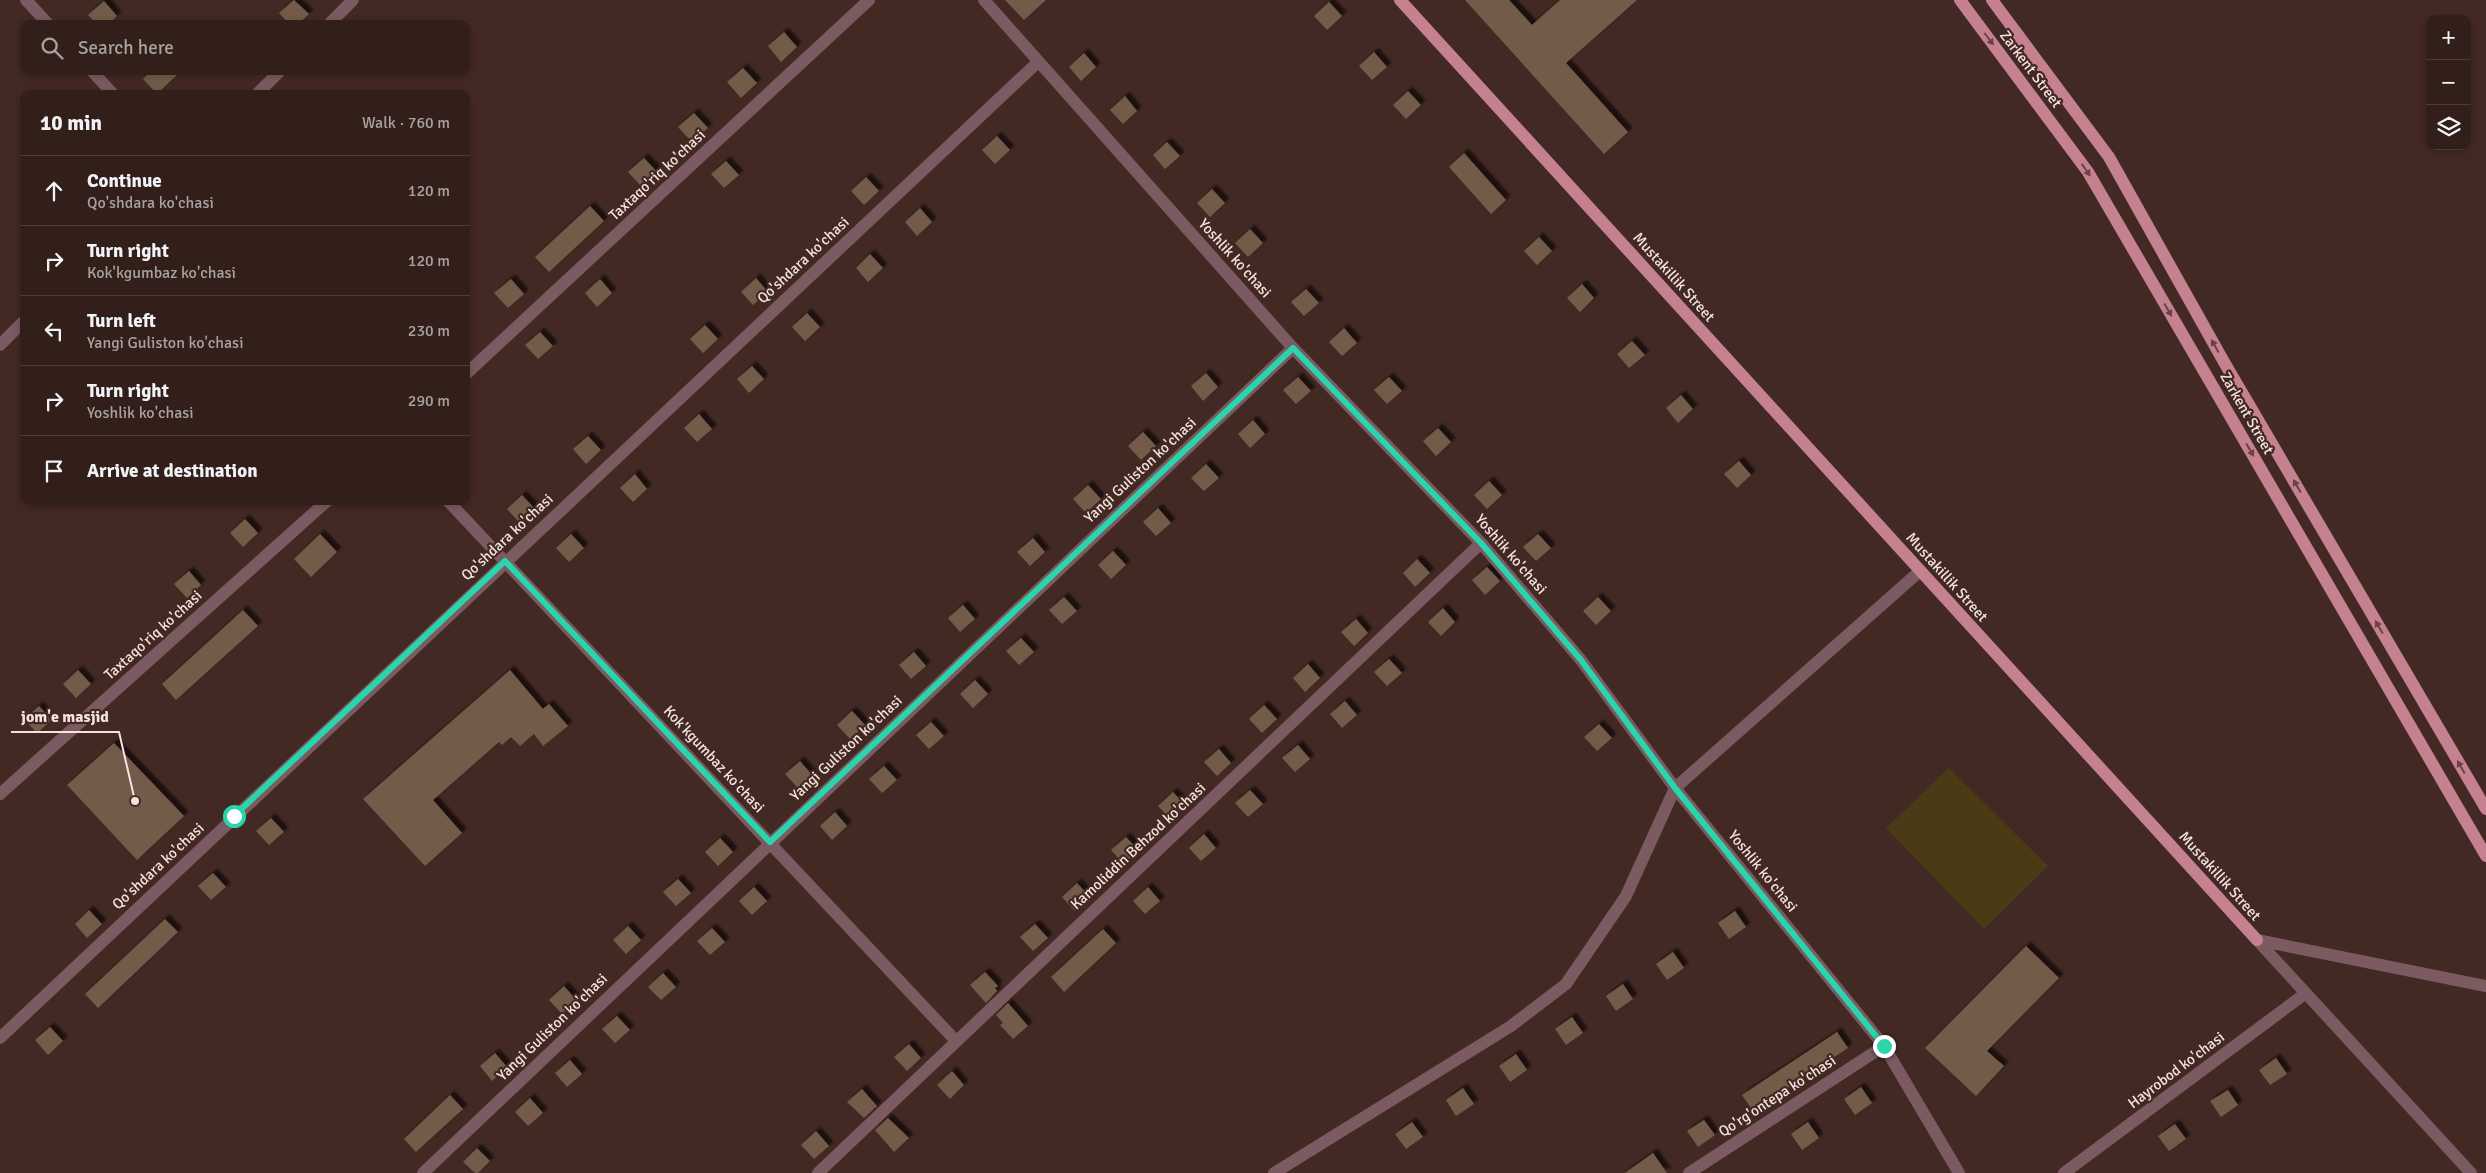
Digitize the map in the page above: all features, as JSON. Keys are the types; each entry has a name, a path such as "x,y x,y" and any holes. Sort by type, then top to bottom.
{"main road":[{"name":"Mustakillik Street","path":"1400,0 2257,940"},
{"name":"Zarkent Street","path":"1960,0 2088,172 2486,856"},
{"name":"Zarkent Street","path":"1992,0 2109,157 2224,362 2486,809"}],"street":[{"path":"26,0 44,20"},
{"path":"333,20 353,0"},
{"name":"Taxtaqo'riq ko'chasi","path":"470,370 869,0"},
{"name":"Yoshlik ko'chasi","path":"984,0 1293,348 1481,543 1581,660 1675,788 1884,1046 1959,1173"},
{"name":"Qo'shdara ko'chasi","path":"0,1038 505,561 1038,62"},
{"path":"95,75 109,90"},
{"path":"261,90 276,75"},
{"path":"0,345 20,325"},
{"name":"Yangi Guliston ko'chasi","path":"422,1173 1293,348"},
{"name":"Taxtaqo'riq ko'chasi","path":"0,794 323,505"},
{"name":"Kok'kgumbaz ko'chasi","path":"452,505 956,1040"},
{"name":"Kamoliddin Behzod ko'chasi","path":"818,1173 1481,543"},
{"path":"1274,1173 1511,1026 1566,984 1626,896 1675,788 1920,572"},
{"path":"2257,940 2486,986"},
{"name":"Mustakillik Street","path":"2257,940 2471,1173"},
{"name":"Hayrobod ko'chasi","path":"2064,1173 2306,993"},
{"name":"Qo'rg'ontepa ko'chasi","path":"1689,1173 1884,1046"}],"shaded area":[{"path":"1949,768 2048,866 1984,929 1886,828"}],"building":[{"path":"294,0 309,14 302,20 285,20 279,13"},
{"path":"1005,0 1046,0 1024,20"},
{"path":"1465,0 1509,0 1532,25 1560,0 1637,0 1566,63 1628,132 1604,154"},
{"path":"104,1 117,16 113,20 92,20 88,15"},
{"path":"1329,2 1342,16 1327,30 1314,16"},
{"path":"784,32 797,47 781,62 768,46"},
{"path":"1374,52 1387,67 1372,80 1359,66"},
{"path":"1084,53 1096,67 1081,81 1069,67"},
{"path":"743,68 757,83 741,98 727,82"},
{"path":"147,75 177,75 161,90 153,90 143,79"},
{"path":"1408,91 1421,105 1406,119 1393,105"},
{"path":"1125,96 1137,111 1123,124 1110,110"},
{"path":"694,113 708,128 692,142 678,127"},
{"path":"997,136 1010,150 995,164 982,150"},
{"path":"1167,142 1180,156 1165,169 1153,155"},
{"path":"1464,153 1506,200 1491,214 1449,167"},
{"path":"644,158 658,173 642,187 628,172"},
{"path":"726,161 739,175 724,188 711,174"},
{"path":"866,177 879,191 864,205 851,191"},
{"path":"1212,189 1225,203 1210,217 1197,203"},
{"path":"590,206 604,221 549,272 535,257"},
{"path":"920,208 932,222 917,236 905,222"},
{"path":"1250,229 1263,243 1248,257 1235,243"},
{"path":"1539,237 1552,251 1537,265 1524,251"},
{"path":"870,254 883,268 868,282 856,268"},
{"path":"756,278 768,292 753,305 741,292"},
{"path":"511,279 524,294 508,308 494,293"},
{"path":"600,279 612,293 597,307 585,293"},
{"path":"1582,284 1594,298 1580,312 1567,298"},
{"path":"1306,289 1319,303 1304,316 1291,302"},
{"path":"807,313 820,327 805,341 792,327"},
{"path":"705,325 718,339 703,353 690,339"},
{"path":"1344,328 1357,343 1342,356 1329,342"},
{"path":"540,332 553,346 538,359 525,345"},
{"path":"1632,341 1645,355 1629,368 1617,354"},
{"path":"752,366 764,379 749,393 737,379"},
{"path":"1206,373 1218,387 1203,401 1191,386"},
{"path":"1298,377 1311,391 1296,404 1283,390"},
{"path":"1389,377 1402,391 1387,404 1374,390"},
{"path":"1681,395 1693,409 1678,423 1666,408"},
{"path":"699,414 712,429 697,442 684,428"},
{"path":"1253,420 1265,434 1250,448 1238,434"},
{"path":"1438,428 1451,442 1436,456 1423,441"},
{"path":"1143,432 1156,446 1141,460 1128,446"},
{"path":"588,436 601,450 586,464 573,449"},
{"path":"1739,461 1751,475 1737,488 1724,474"},
{"path":"1206,464 1219,478 1204,491 1191,478"},
{"path":"635,474 647,489 633,502 620,488"},
{"path":"1489,481 1502,495 1487,509 1474,495"},
{"path":"1088,485 1101,499 1086,513 1073,499"},
{"path":"522,495 535,509 520,523 507,509"},
{"path":"1158,508 1171,523 1156,536 1143,522"},
{"path":"245,519 258,533 243,547 230,533"},
{"path":"320,534 337,552 311,577 294,559"},
{"path":"571,534 584,548 569,562 556,548"},
{"path":"1538,534 1551,548 1536,561 1523,547"},
{"path":"1033,538 1045,552 1030,566 1017,552"},
{"path":"1113,551 1126,565 1111,579 1098,565"},
{"path":"1417,559 1430,573 1415,587 1403,573"},
{"path":"1487,567 1500,581 1485,595 1472,580"},
{"path":"189,571 201,585 187,598 174,584"},
{"path":"1064,597 1077,611 1062,624 1049,610"},
{"path":"1598,597 1611,611 1596,625 1583,611"},
{"path":"963,605 975,619 960,632 948,618"},
{"path":"1443,608 1455,622 1441,636 1428,622"},
{"path":"243,610 258,626 176,700 162,684"},
{"path":"1356,619 1368,633 1354,646 1341,632"},
{"path":"1021,638 1034,652 1019,665 1006,651"},
{"path":"914,652 926,666 911,679 899,665"},
{"path":"1389,659 1402,673 1387,686 1374,672"},
{"path":"1308,664 1320,678 1305,692 1293,678"},
{"path":"78,670 91,684 76,698 63,684"},
{"path":"510,670 543,709 549,704 568,726 543,746 534,734 520,746 511,737 502,745 499,742 433,800 462,833 425,866 363,799"},
{"path":"975,680 988,694 973,708 960,694"},
{"path":"1345,701 1357,715 1342,728 1330,714"},
{"path":"1264,705 1277,719 1262,733 1249,719"},
{"path":"39,706 52,720 37,733 24,719"},
{"path":"852,711 865,725 850,739 837,725"},
{"path":"931,722 944,736 929,749 916,735"},
{"path":"1599,724 1612,738 1597,751 1584,737"},
{"path":"114,743 184,816 137,860 67,785"},
{"path":"1298,745 1310,759 1295,772 1282,758"},
{"path":"1219,749 1231,763 1217,776 1204,762"},
{"path":"800,761 812,775 798,788 785,774"},
{"path":"884,766 897,780 882,793 869,779"},
{"path":"1250,790 1263,804 1248,817 1235,803"},
{"path":"1173,792 1186,806 1171,820 1158,806"},
{"path":"835,812 847,826 832,840 820,826"},
{"path":"271,818 284,832 269,845 256,831"},
{"path":"1204,834 1216,848 1201,861 1189,848"},
{"path":"1126,837 1139,851 1124,864 1111,850"},
{"path":"720,838 733,852 718,866 705,852"},
{"path":"213,873 226,887 211,900 198,886"},
{"path":"678,879 691,893 676,906 663,892"},
{"path":"1077,883 1090,897 1075,911 1062,897"},
{"path":"754,887 767,901 752,915 739,901"},
{"path":"1148,887 1160,901 1145,914 1133,901"},
{"path":"89,910 102,924 87,938 75,924"},
{"path":"1735,911 1746,927 1729,939 1718,923"},
{"path":"165,919 178,932 98,1008 85,994"},
{"path":"1035,924 1048,938 1033,951 1020,937"},
{"path":"628,926 641,940 626,954 613,940"},
{"path":"712,928 725,942 710,955 697,941"},
{"path":"1103,929 1116,943 1064,992 1051,977"},
{"path":"2026,946 2059,978 1987,1051 2004,1066 1976,1096 1925,1048"},
{"path":"1673,952 1684,968 1667,980 1656,964"},
{"path":"985,972 998,986 995,988 997,991 986,1003 970,985"},
{"path":"663,973 676,987 661,1000 648,987"},
{"path":"1623,984 1633,999 1616,1011 1606,996"},
{"path":"564,986 577,1001 562,1014 549,1000"},
{"path":"1008,1003 1028,1026 1013,1039 1000,1025 1003,1023 996,1015"},
{"path":"617,1016 630,1030 615,1043 602,1029"},
{"path":"1572,1017 1583,1033 1566,1045 1555,1029"},
{"path":"50,1027 63,1041 48,1055 35,1040"},
{"path":"1837,1032 1848,1048 1753,1111 1742,1095"},
{"path":"909,1044 921,1058 907,1071 894,1057"},
{"path":"495,1053 507,1067 492,1081 480,1066"},
{"path":"1516,1054 1527,1070 1510,1082 1499,1066"},
{"path":"2276,1058 2287,1074 2270,1085 2259,1070"},
{"path":"570,1060 582,1074 567,1087 555,1073"},
{"path":"952,1071 964,1085 950,1099 937,1085"},
{"path":"1861,1087 1872,1103 1855,1115 1844,1099"},
{"path":"1463,1088 1474,1104 1456,1116 1446,1100"},
{"path":"862,1089 877,1106 864,1118 847,1102"},
{"path":"2228,1090 2238,1105 2221,1117 2210,1101"},
{"path":"450,1095 463,1109 416,1152 404,1139"},
{"path":"530,1098 543,1113 528,1126 515,1112"},
{"path":"888,1118 909,1138 894,1152 875,1130"},
{"path":"1704,1120 1715,1135 1698,1147 1687,1131"},
{"path":"1412,1122 1423,1137 1406,1149 1395,1134"},
{"path":"1808,1122 1819,1138 1802,1150 1791,1134"},
{"path":"2175,1124 2186,1139 2169,1151 2158,1136"},
{"path":"816,1131 829,1146 814,1159 801,1145"},
{"path":"477,1148 490,1161 478,1173 475,1173 463,1162"},
{"path":"1653,1153 1667,1173 1625,1173"}],"place":[{"name":"jom'e masjid","path":"135,801"}],"route":[{"path":"234,816 505,561 770,842 1293,348 1481,543 1581,660 1675,788 1884,1046"}]}
